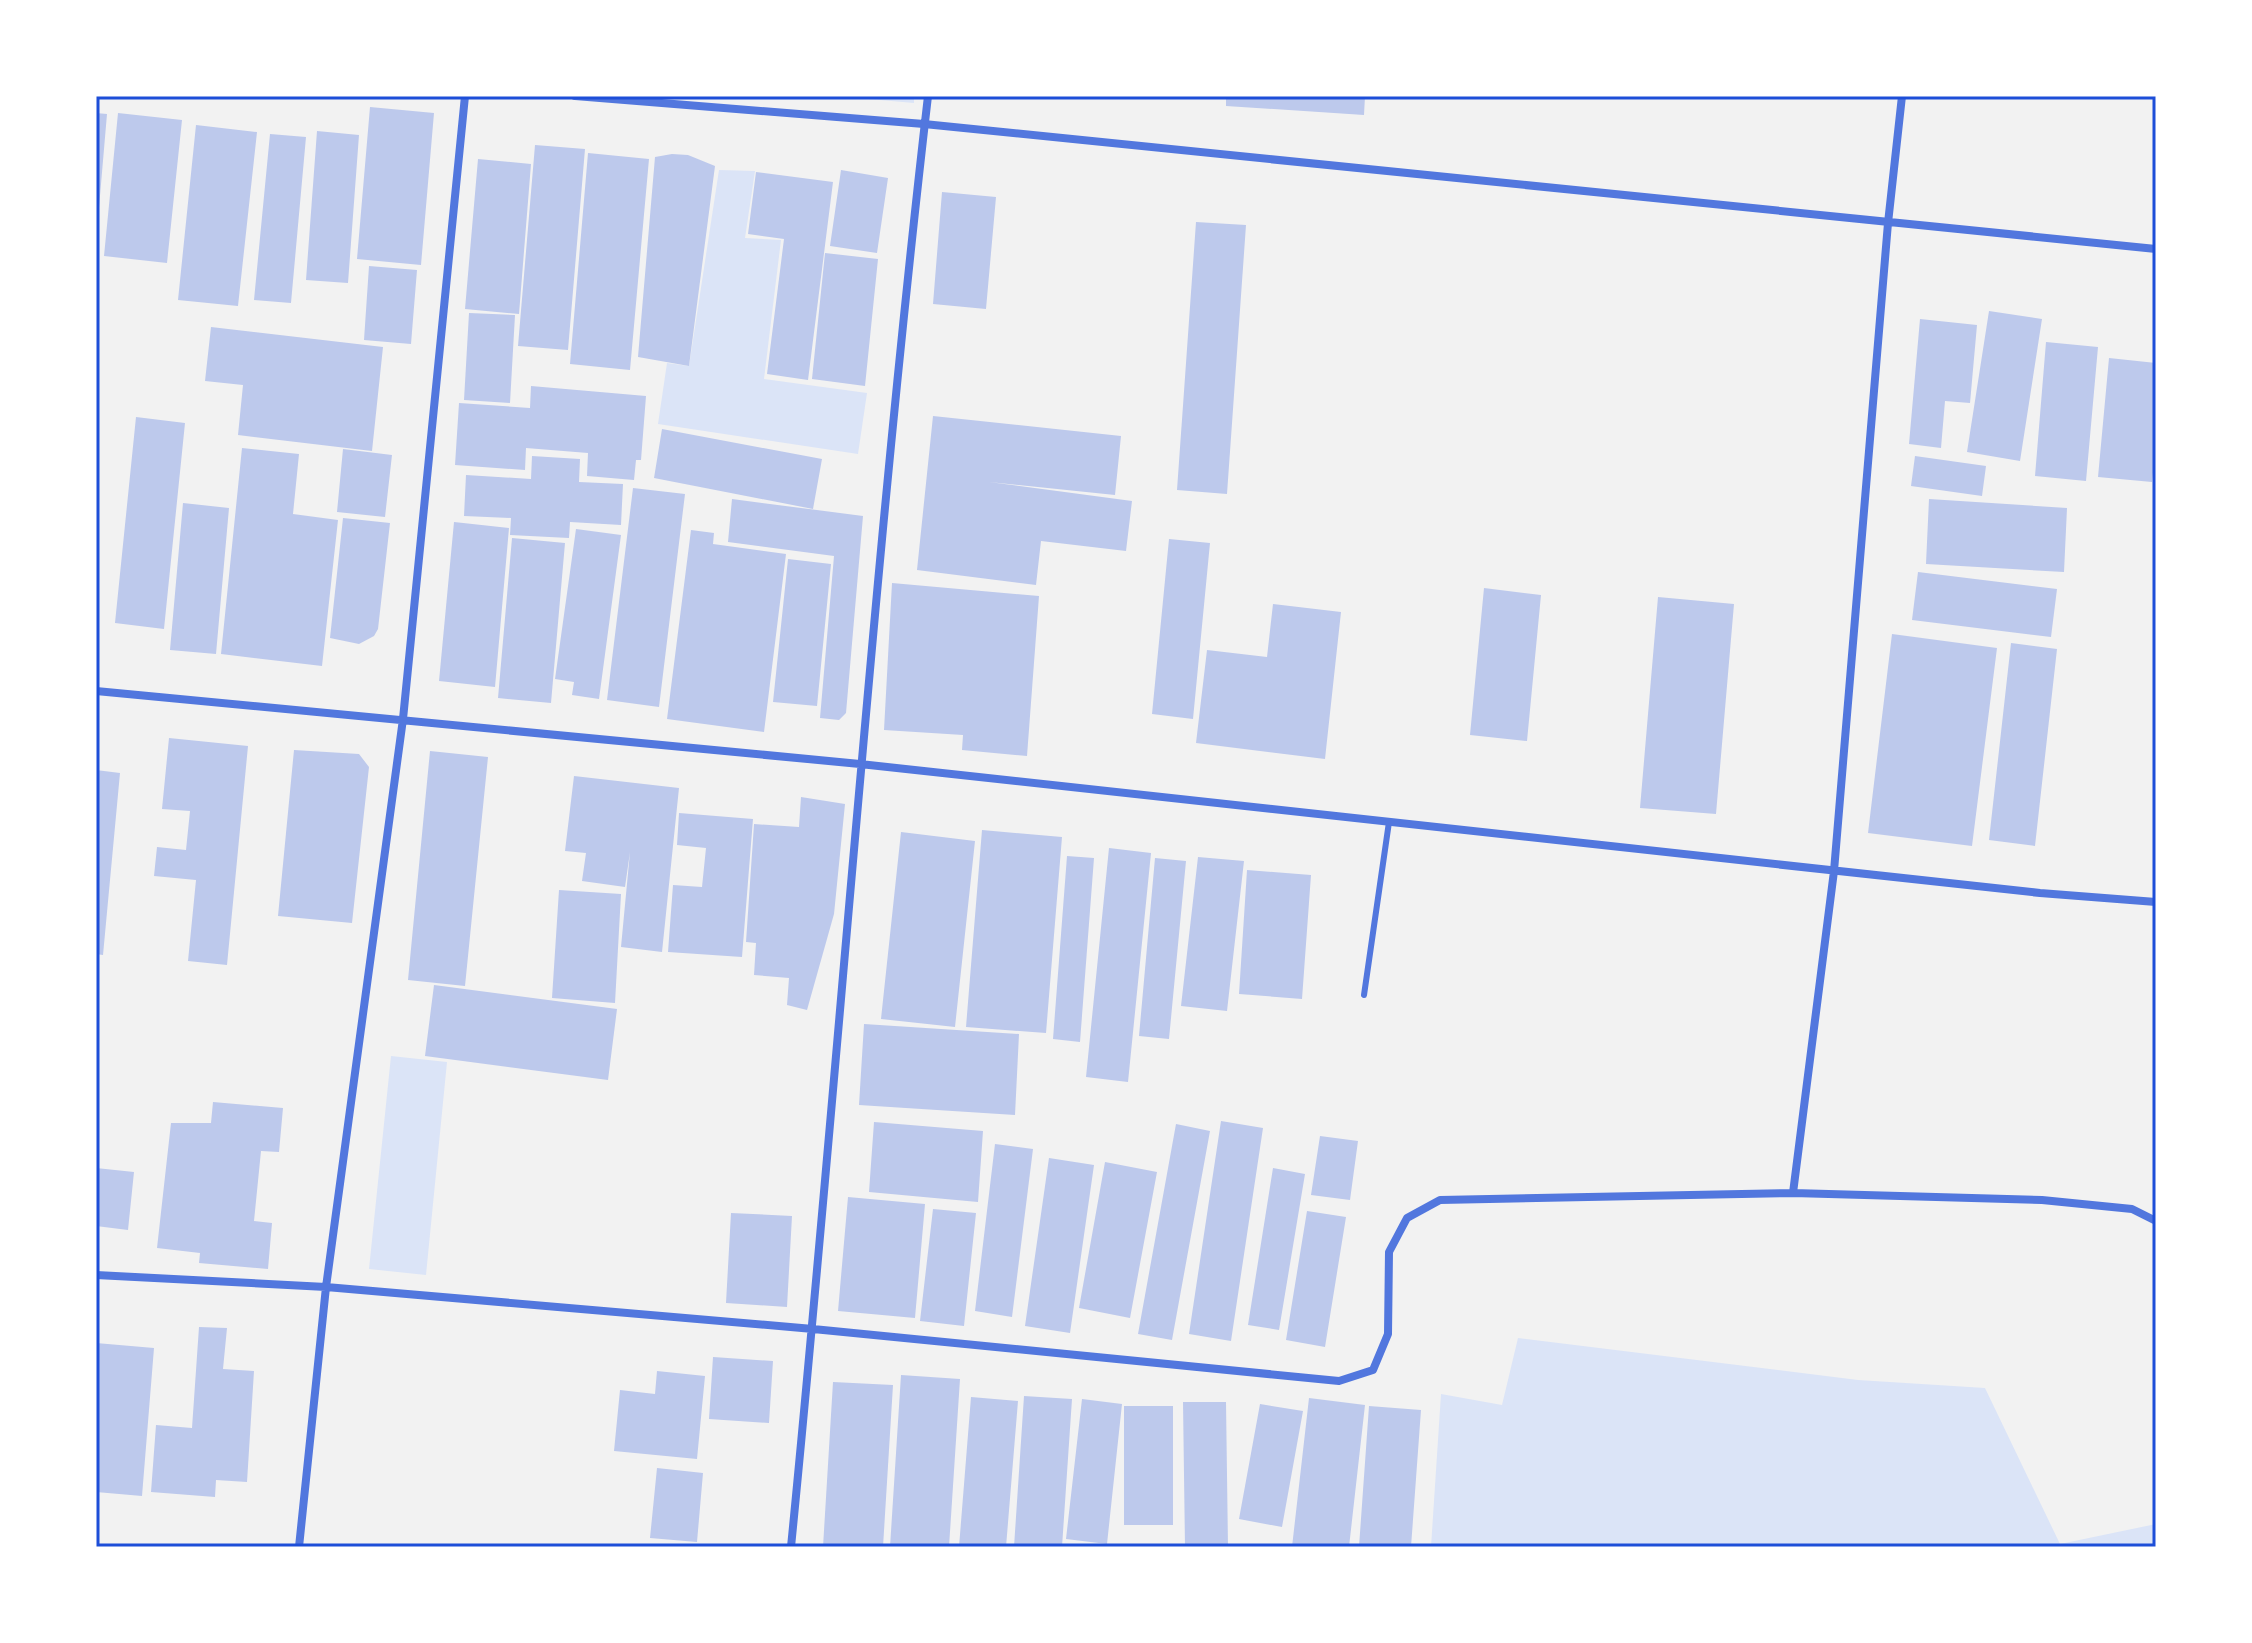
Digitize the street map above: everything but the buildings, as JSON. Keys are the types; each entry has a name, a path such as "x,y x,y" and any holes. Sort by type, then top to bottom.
{"street":[{"path":"299,1547 326,1287 403,719 465,96"},
{"path":"575,96 924,124 2156,249"},
{"path":"791,1547 813,1329 860,764 928,96"},
{"path":"1793,1193 1834,871 1888,223 1902,96"},
{"path":"96,691 860,764 2040,893 2156,902"},
{"path":"96,1275 326,1287 813,1329 1339,1381 1373,1370 1388,1334 1389,1252 1407,1218 1440,1200 1793,1193 2042,1200 2132,1209 2156,1221"}],"lane":[{"path":"1364,995 1389,822"}],"shaded area":[{"path":"834,96 914,96 914,103"},
{"path":"719,170 755,171 745,238 781,240 764,379 867,393 858,454 658,424 667,363 689,366"},
{"path":"391,1056 447,1062 426,1275 369,1269"},
{"path":"1518,1338 1858,1380 1985,1388 2060,1544 2156,1524 2156,1547 1431,1547 1441,1394 1502,1405"}]}
